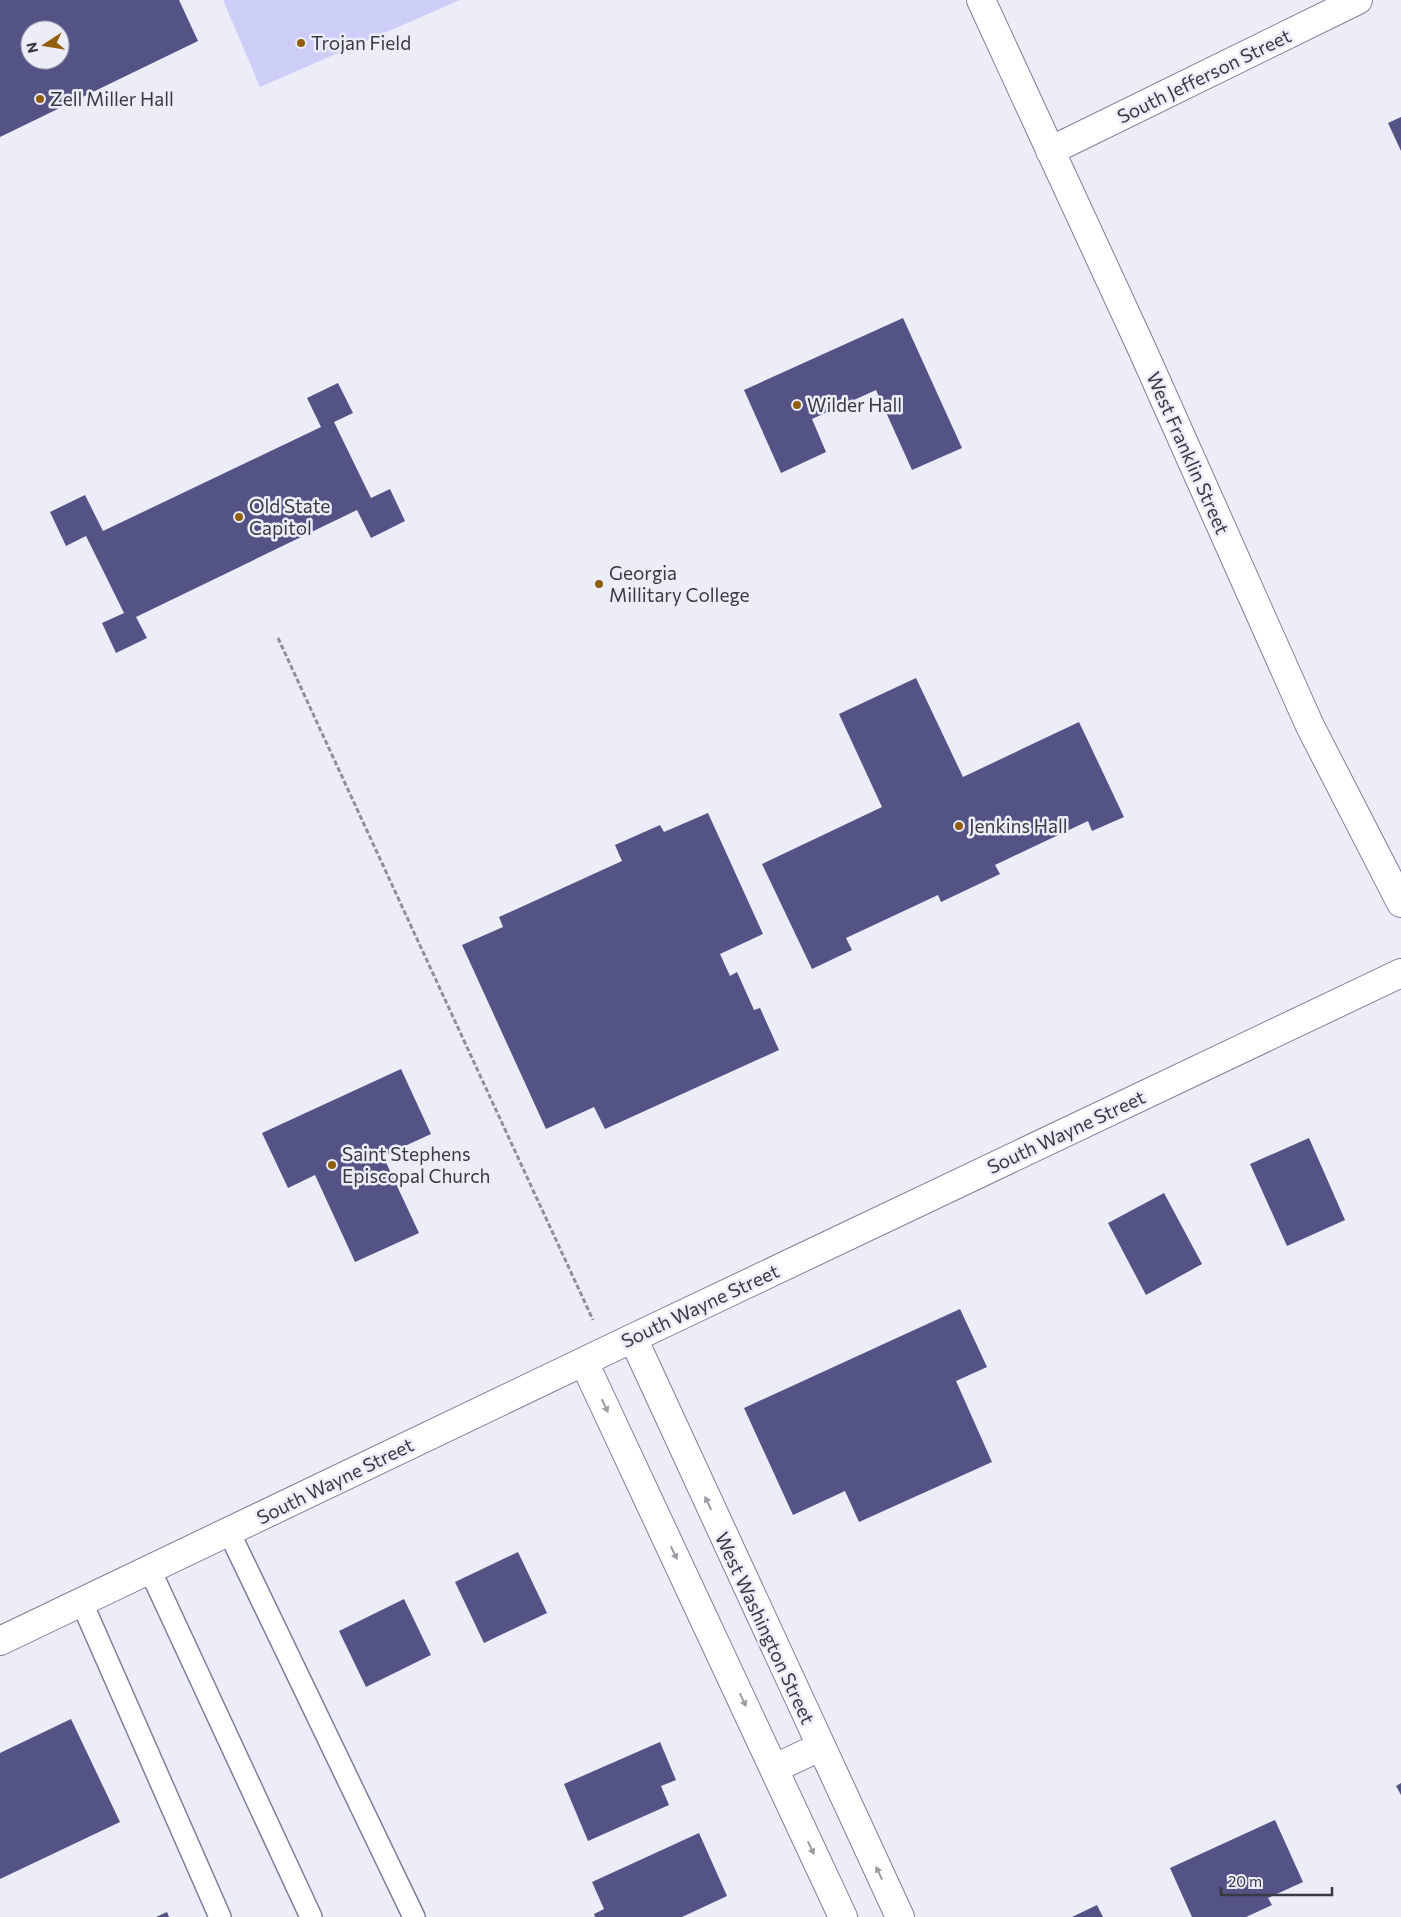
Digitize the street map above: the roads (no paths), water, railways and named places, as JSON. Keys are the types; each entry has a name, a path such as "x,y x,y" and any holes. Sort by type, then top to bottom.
{"street":[{"name":"West Franklin Street","path":"981,0 1142,350 1310,726 1401,903"},
{"name":"South Jefferson Street","path":"1050,151 1358,0"},
{"name":"South Wayne Street","path":"0,1642 632,1338 1401,973"},
{"name":"West Washington Street","path":"632,1338 900,1917"},
{"path":"595,1356 774,1768 843,1917"},
{"path":"774,1768 820,1747"}],"lane":[{"path":"229,1532 414,1917"},
{"path":"150,1570 311,1917"},
{"path":"82,1603 220,1917"}],"place":[{"name":"Trojan Field","path":"301,43"},
{"name":"Zell Miller Hall","path":"40,99"},
{"name":"Wilder Hall","path":"797,405"},
{"name":"Old State Capitol","path":"239,517"},
{"name":"Georgia Millitary College","path":"599,584"},
{"name":"Jenkins Hall","path":"959,826"},
{"name":"Saint Stephens Episcopal Church","path":"332,1165"}]}
